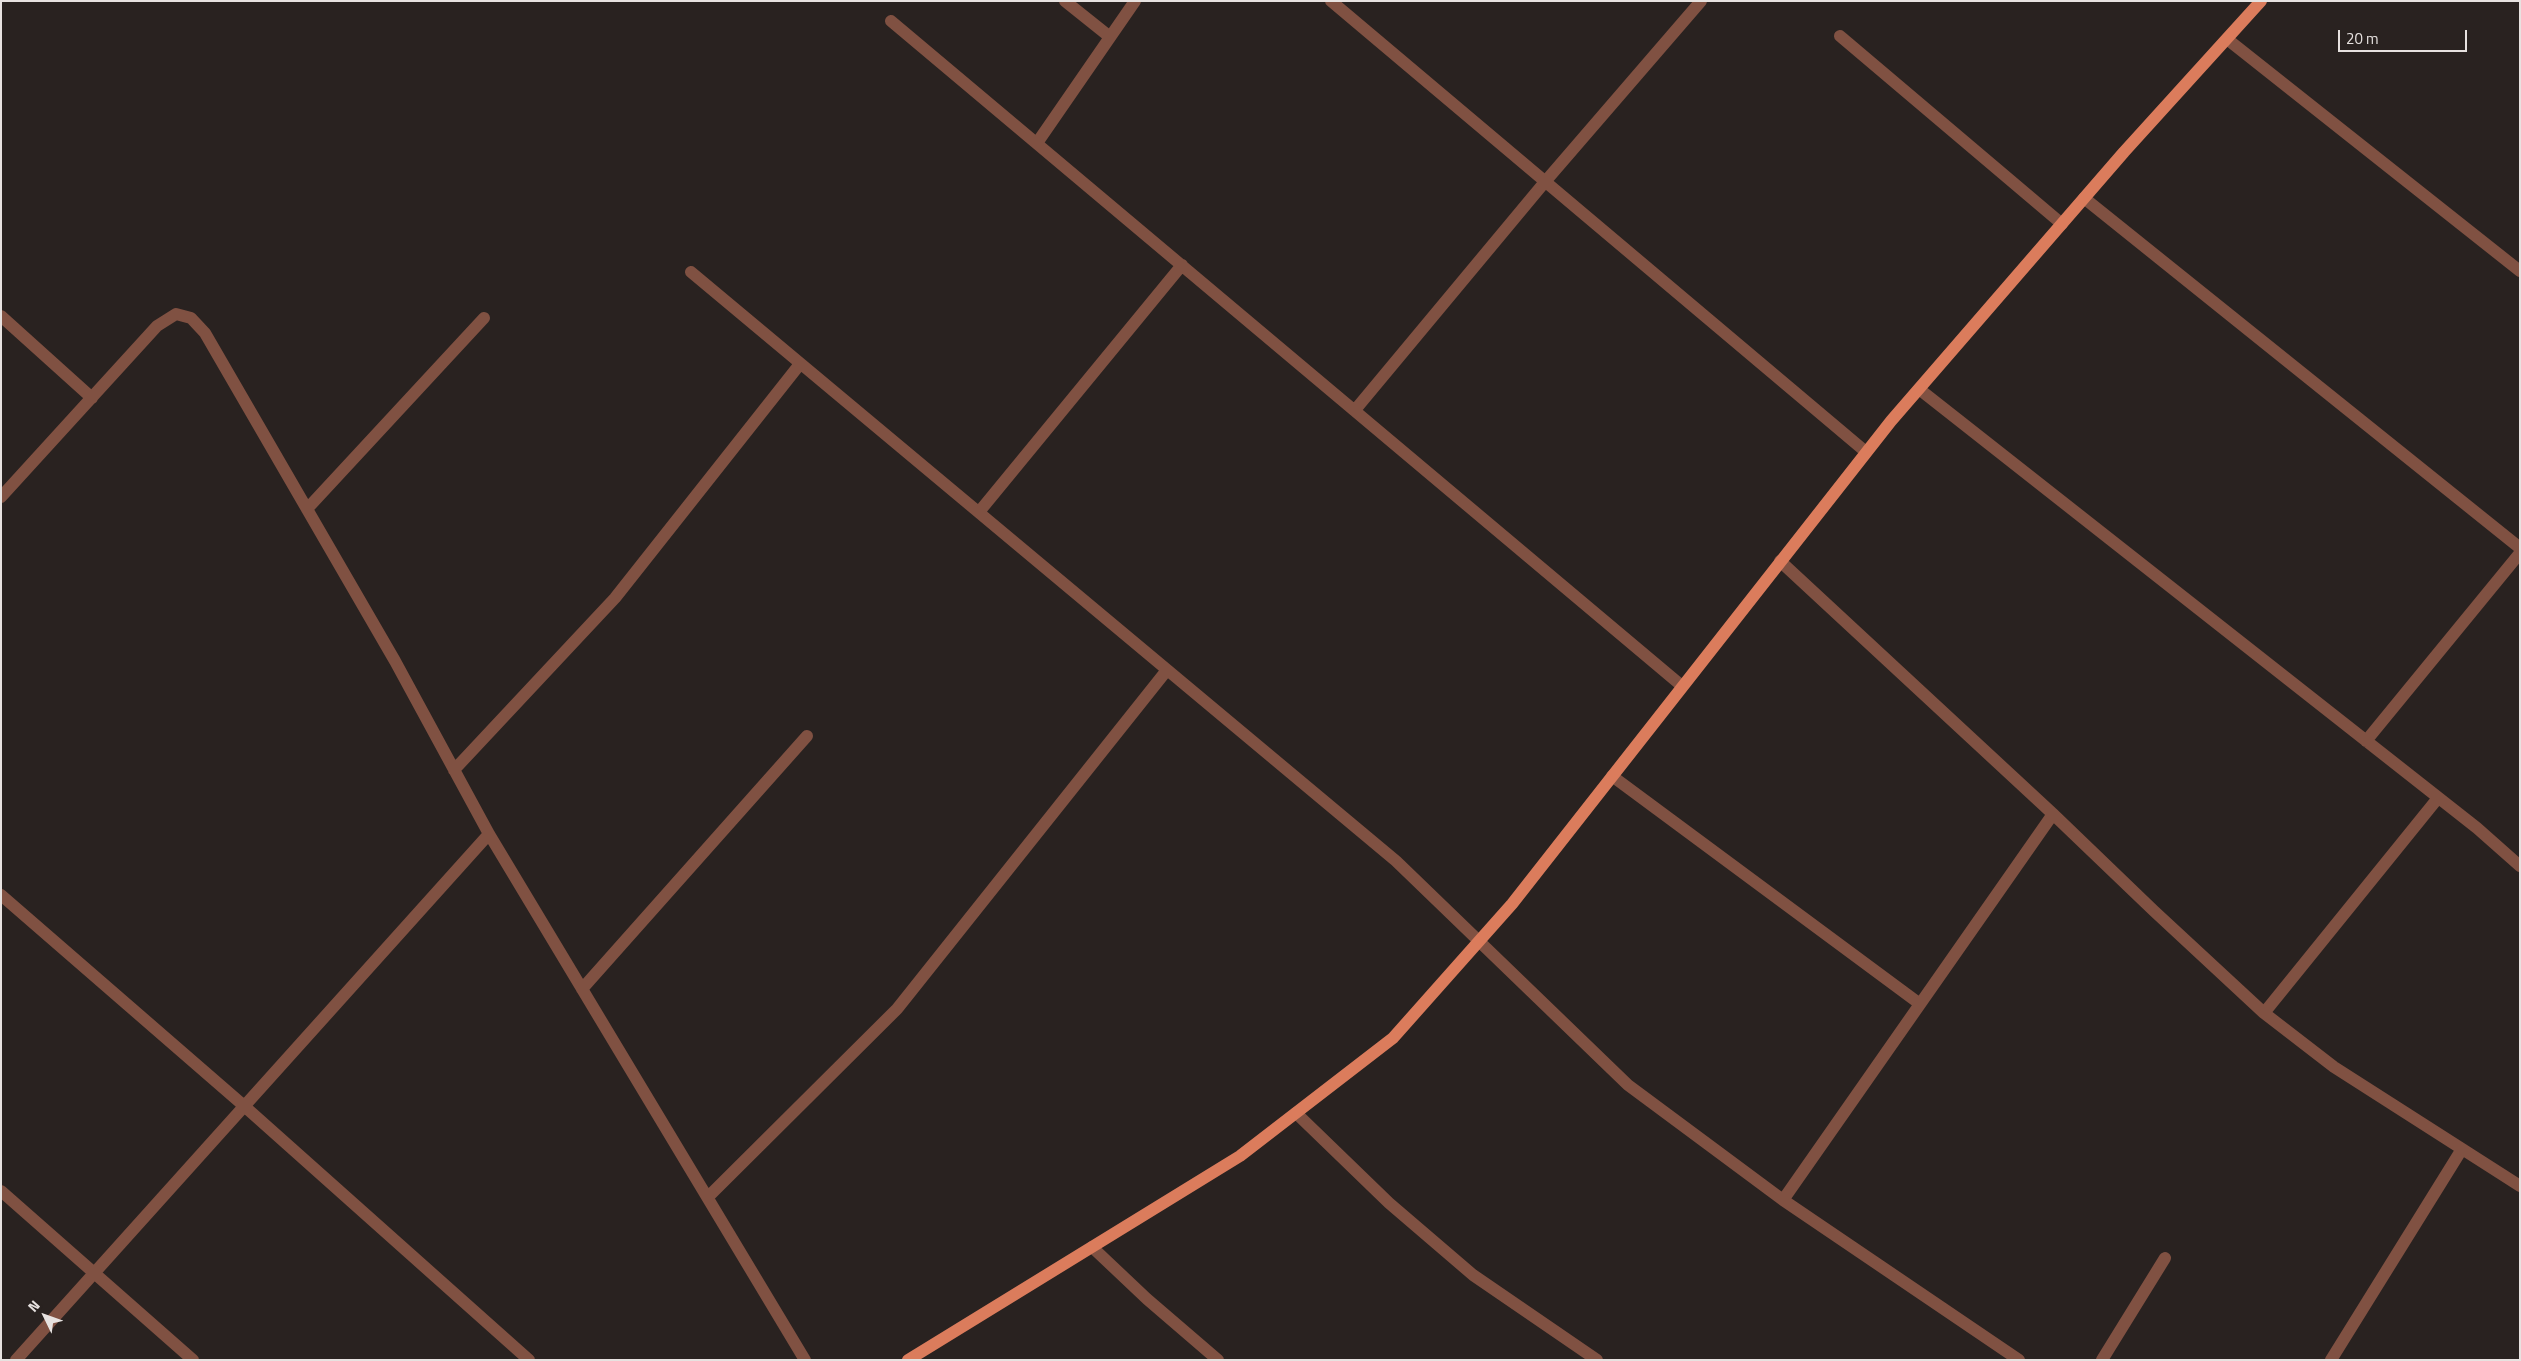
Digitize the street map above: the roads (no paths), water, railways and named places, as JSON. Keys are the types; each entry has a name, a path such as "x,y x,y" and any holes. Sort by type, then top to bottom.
{"main road":[{"path":"908,1360 1240,1156 1393,1038 1512,904 1866,452 1918,389 2084,198 2261,1"}],"street":[{"path":"1065,1 1110,37"},
{"path":"1037,143 1135,1"},
{"path":"1331,1 1544,183 1866,452"},
{"path":"1354,410 1544,183 1701,1"},
{"path":"891,21 1682,686"},
{"path":"1840,36 2062,224"},
{"path":"2227,39 2520,271"},
{"path":"2084,198 2520,548"},
{"path":"979,512 1182,265"},
{"path":"691,272 1396,861 1628,1085 1783,1200 2019,1360"},
{"path":"1,496 157,326 176,314 191,318 205,333 395,660 489,834 804,1360"},
{"path":"1,316 92,398"},
{"path":"307,509 484,318"},
{"path":"454,770 615,598 800,364"},
{"path":"1918,389 2438,798 2520,866"},
{"path":"2366,741 2520,553"},
{"path":"1780,562 2053,814 2264,1013 2334,1066 2520,1186"},
{"path":"708,1198 898,1009 1167,670"},
{"path":"582,989 808,736"},
{"path":"1612,776 1920,1004"},
{"path":"2264,1013 2438,798"},
{"path":"1783,1200 2053,814"},
{"path":"16,1360 95,1274 243,1105 489,834"},
{"path":"1,895 243,1105 528,1360"},
{"path":"1296,1113 1389,1203 1473,1275 1597,1360"},
{"path":"2331,1360 2462,1149"},
{"path":"1,1191 193,1360"},
{"path":"1092,1247 1147,1299 1218,1360"},
{"path":"2102,1360 2165,1258"}]}
